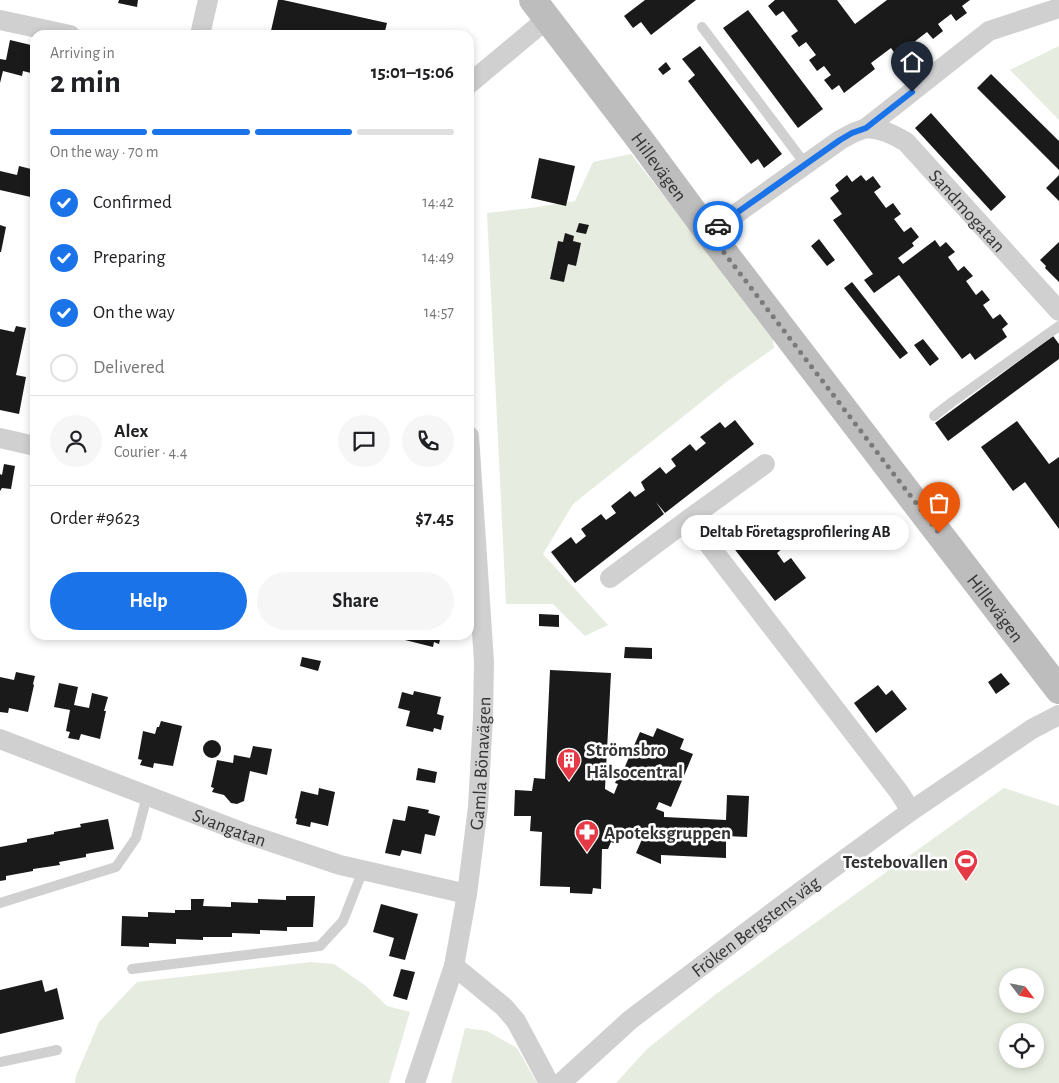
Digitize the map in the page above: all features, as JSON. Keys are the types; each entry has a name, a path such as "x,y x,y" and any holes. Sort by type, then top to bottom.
{"street":[{"path":"201,30 208,0"},
{"path":"709,233 840,140 866,128 989,31 1059,8"},
{"path":"474,79 540,9"},
{"name":"Hillevägen","path":"540,9 1059,690"},
{"path":"0,20 47,30"},
{"name":"Sandmogatan","path":"866,128 887,132 906,142 1059,311"},
{"path":"0,438 30,445"},
{"path":"610,578 765,464"},
{"path":"689,519 899,792 911,811"},
{"name":"Gamla Bönavägen","path":"415,1083 454,966 467,894 478,807 484,662 474,560"},
{"name":"Fröken Bergstens väg","path":"561,1083 630,1020 800,892 911,811 1032,728 1059,715"},
{"name":"Svangatan","path":"0,739 247,834 340,865 467,894"},
{"path":"454,966 504,1006 516,1021 549,1083"}],"lane":[{"path":"702,27 806,165"},
{"path":"934,416 1059,326"},
{"path":"0,903 116,867 136,838 147,796"},
{"path":"132,969 320,946 343,921 363,870"},
{"path":"0,1062 57,1050"}],"shaded area":[{"path":"1059,46 1059,120 1010,70"},
{"path":"631,154 772,334 774,348 729,380 573,504 543,554 608,625 585,636 553,604 506,604 487,213 575,201 593,162"},
{"name":"Testebovallen","path":"1004,788 1059,806 1059,1083 616,1083 647,1049 716,994"},
{"path":"311,962 334,964 366,986 387,1006 410,1012 389,1083 75,1083 76,1076 99,1022 137,982"},
{"path":"465,1028 487,1031 517,1048 537,1083 451,1083"}],"building":[{"path":"119,0 138,0 137,7 118,3"},
{"path":"278,0 387,23 385,30 271,30"},
{"path":"645,0 696,0 651,35 641,22 633,28 624,16"},
{"path":"775,0 837,0 855,24 887,0 970,0 962,6 967,13 956,21 951,14 938,24 943,31 933,39 927,32 914,42 919,49 909,57 904,50 896,55 891,48 871,63 875,69 844,93 839,85 832,90 824,80 831,75 824,66 817,71 809,60 816,55 806,42 799,47 791,36 798,31 783,11 776,16 768,6"},
{"path":"748,10 823,109 798,128 723,28"},
{"path":"10,40 30,45 30,73 23,71 22,76 3,71 0,83 0,59 6,60"},
{"path":"700,46 782,154 764,168 758,159 751,164 688,81 695,75 682,59"},
{"path":"666,62 671,69 663,75 658,69"},
{"path":"991,74 1059,141 1059,170 977,88"},
{"path":"931,113 1006,197 991,211 915,128"},
{"path":"539,158 575,166 566,206 531,198"},
{"path":"19,166 30,169 30,197 0,190 0,171 17,175"},
{"path":"847,175 852,182 861,175 866,181 873,176 881,187 874,192 886,208 893,203 901,214 894,219 904,232 911,227 919,237 912,243 914,246 898,258 903,264 935,240 940,247 946,242 955,252 948,257 958,271 964,266 973,276 966,281 976,295 982,290 990,300 983,305 993,319 1000,314 1008,324 1002,329 1007,337 975,360 970,353 962,359 899,275 874,293 864,280 873,274 833,220 842,214 830,198 839,191 835,185"},
{"path":"1059,175 1059,201 1046,188"},
{"path":"579,223 589,225 586,234 576,232"},
{"path":"0,225 6,227 1,252 0,252"},
{"path":"565,233 574,236 573,241 581,243 576,266 568,264 564,282 550,279 558,241 563,242"},
{"path":"819,239 835,260 827,266 811,246"},
{"path":"1059,242 1059,282 1040,260"},
{"path":"852,282 908,353 900,359 844,288"},
{"path":"16,326 26,328 16,375 26,377 19,414 0,410 0,329 14,332"},
{"path":"1053,336 1059,344 1059,359 948,441 935,423"},
{"path":"923,339 939,359 930,366 914,345"},
{"path":"735,420 754,444 665,513 656,502 664,514 575,583 551,552 571,537 576,544 586,536 581,529 601,514 606,520 616,513 611,506 630,491 635,497 645,490 641,482 660,467 666,474 676,466 671,459 690,444 696,451 706,443 700,437 720,422 725,428"},
{"path":"1017,421 1049,464 1059,457 1059,529 1025,482 1013,491 981,447"},
{"path":"4,464 15,466 11,489 2,488 0,491 0,474 2,475"},
{"path":"754,523 762,534 768,529 783,548 777,553 784,563 791,558 806,578 775,601 729,542"},
{"path":"539,614 559,615 559,627 539,626"},
{"path":"405,640 440,640 439,644 434,642 433,647"},
{"path":"625,647 652,648 652,659 624,658"},
{"path":"302,657 321,661 318,671 300,666"},
{"name":"Strömsbro Hälsocentral","path":"550,670 611,673 605,789 614,794 618,784 615,783 621,770 623,771 640,732 653,737 657,728 684,739 680,749 693,754 671,807 659,802 656,809 664,812 664,817 726,820 727,795 749,796 747,837 726,836 726,858 661,855 661,864 636,853 643,837 625,830 618,845 611,842 608,849 602,849 601,889 593,888 592,894 570,893 570,887 540,886 542,832 530,831 531,816 514,816 515,790 532,791 534,778 545,779"},
{"path":"16,672 35,676 28,712 9,708 8,713 0,712 0,677 14,680"},
{"path":"1001,673 1010,684 996,694 988,682"},
{"path":"59,683 78,687 74,705 89,708 92,693 108,697 100,739 81,734 79,740 68,738 70,732 66,731 70,710 54,707"},
{"path":"878,685 886,695 892,690 907,709 876,733 854,703"},
{"path":"414,691 441,697 437,714 444,716 441,730 434,728 433,732 406,726 410,711 398,708 402,692 413,695"},
{"path":"161,721 182,726 173,766 154,763 153,768 140,765 142,760 138,759 143,731 155,734"},
{"path":"212,740 218,743 221,749 218,755 212,758 206,755 203,749 206,743"},
{"path":"253,746 272,749 267,775 250,771 244,801 237,804 231,803 224,795 212,792 214,788 211,787 217,760 233,763 234,755 250,758"},
{"path":"418,768 437,772 435,783 416,780"},
{"path":"319,788 335,792 328,826 311,822 310,827 296,824 297,819 295,818 301,791 318,795"},
{"path":"408,806 429,810 428,813 440,816 435,836 425,834 421,854 402,850 400,856 385,853 393,819 405,821"},
{"path":"108,819 114,849 86,854 86,857 59,862 60,865 6,876 6,880 0,881 0,847 27,842 27,839 54,834 54,832 81,827 80,824"},
{"path":"286,896 315,896 313,927 287,927 287,931 260,930 260,934 232,933 232,937 203,937 203,940 176,939 176,944 149,943 149,947 121,946 122,916 148,917 148,912 175,913 175,910 191,910 191,899 204,899 203,906 231,907 231,902 258,903 258,899 286,900"},
{"path":"381,904 418,914 405,960 389,956 394,938 373,932"},
{"path":"401,969 415,972 407,1000 393,996"},
{"path":"42,980 45,992 57,988 64,1019 0,1034 0,990"}],"way so far":[{"path":"718,226 709,233 939,533"}],"place":[{"name":"Deltab Företagsprofilering AB","path":"939,533"},
{"name":"Strömsbro Hälsocentral","path":"569,781"},
{"name":"Apoteksgruppen","path":"587,853"},
{"name":"Testebovallen","path":"966,882"}],"route":[{"path":"718,226 840,140 866,128 912,92"}]}
